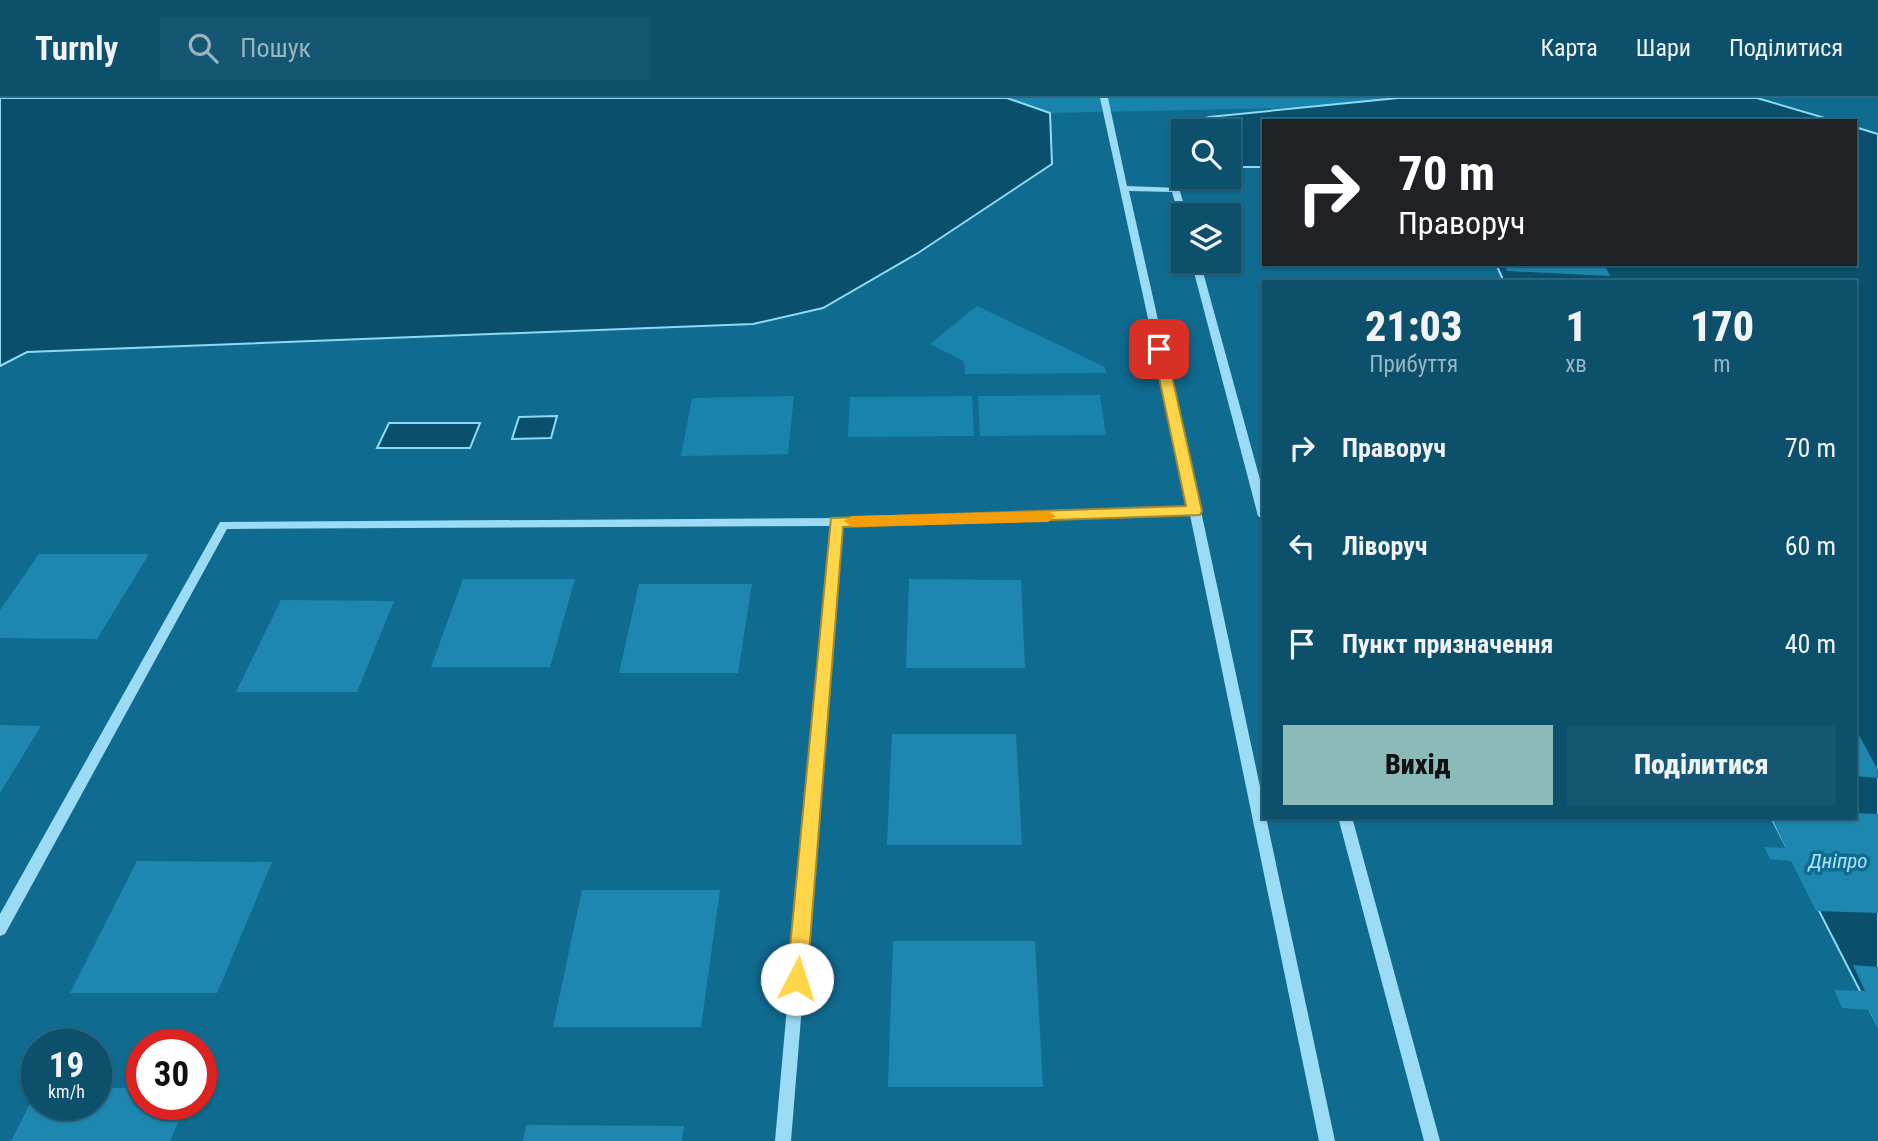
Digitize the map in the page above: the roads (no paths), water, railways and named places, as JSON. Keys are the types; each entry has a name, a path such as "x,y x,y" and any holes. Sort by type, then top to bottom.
{"street":[{"path":"1104,98 1195,511 1326,1141"},
{"path":"1124,188 1176,190 1179,203"},
{"path":"1198,273 1262,509"},
{"path":"0,929 224,525 836,522 1195,511"},
{"path":"783,1141 836,522"},
{"path":"1346,819 1432,1141"}],"water":[{"path":"0,98 1007,98 1050,113 1052,164 918,253 823,308 753,324 27,352 0,366"},
{"path":"1398,98 1757,98 1828,119 1262,119 1262,167 1241,167 1241,119 1203,119"},
{"name":"Дніпро","path":"1857,128 1878,134 1878,1026 1772,819 1857,819 1857,280 1503,280 1497,266 1857,266"},
{"path":"557,416 551,438 512,439 519,417"},
{"path":"389,423 480,423 470,448 377,448"}]}
